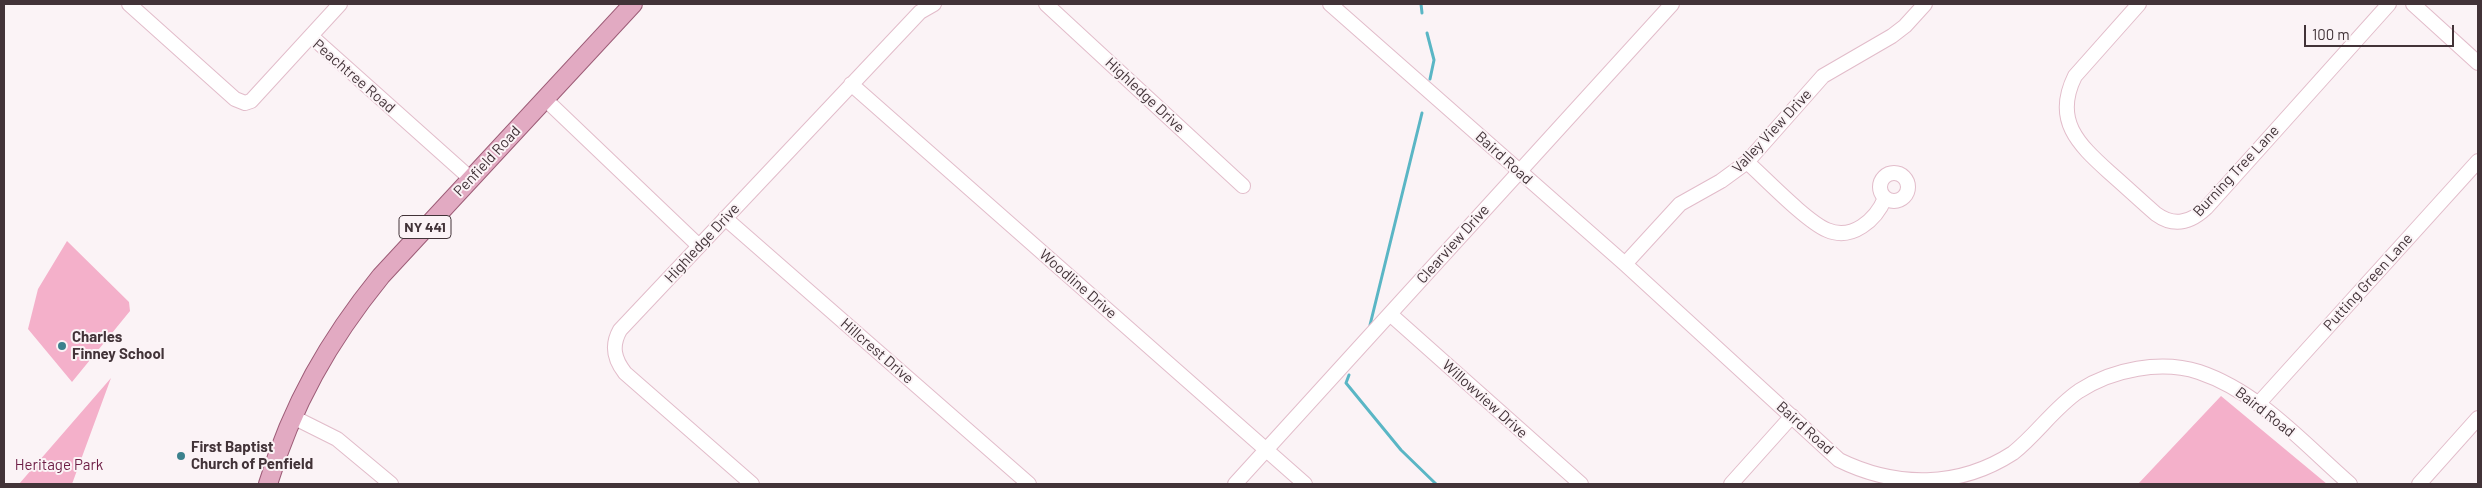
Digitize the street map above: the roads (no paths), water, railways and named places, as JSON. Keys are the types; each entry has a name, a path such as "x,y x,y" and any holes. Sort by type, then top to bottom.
{"main road":[{"name":"Penfield Road","path":"268,484 293,417 319,362 353,311 381,276 470,178 633,4"}],"street":[{"name":"Peachtree Road","path":"127,4 240,102 251,101 311,36 470,178"},
{"path":"311,36 340,4"},
{"name":"Highledge Drive","path":"752,484 625,373 618,363 614,346 620,330 850,84 920,12 934,4"},
{"name":"Highledge Drive","path":"1046,4 1243,186"},
{"name":"Baird Road","path":"1330,4 1625,264 1839,460 1860,472 1888,482 1938,483 1973,477 2013,452 2079,391 2100,380 2131,370 2166,367 2198,372 2230,385 2258,403 2350,484"},
{"name":"Clearview Drive","path":"1235,484 1672,4"},
{"name":"Valley View Drive","path":"1625,264 1680,204 1721,182 1747,162 1823,76 1892,36 1925,4"},
{"name":"Burning Tree Lane","path":"2138,4 2075,76 2069,88 2066,114 2070,128 2086,152 2156,214 2164,220 2174,223 2185,222 2196,217 2206,208 2389,4"},
{"path":"2413,4 2478,63"},
{"name":"Woodline Drive","path":"850,84 1305,484"},
{"path":"545,99 699,246"},
{"name":"Putting Green Lane","path":"2258,403 2478,161"},
{"path":"1747,162 1816,225 1835,233 1854,231 1865,225 1881,208 1885,198"},
{"name":"Hillcrest Drive","path":"725,218 1029,484"},
{"name":"Willowview Drive","path":"1390,314 1581,484"},
{"path":"1732,484 1792,416"},
{"path":"293,417 337,439 391,484"},
{"path":"2418,484 2478,418"}],"waterway":[{"path":"1421,4 1422,13"},
{"path":"1427,33 1434,60 1430,79"},
{"path":"1370,325 1422,113"},
{"path":"1349,375 1346,383 1401,450 1436,484"}],"place":[{"name":"Charles Finney School","path":"62,346"},
{"name":"First Baptist Church of Penfield","path":"181,456"}],"park label":[{"name":"Heritage Park","path":"59,465"}]}
